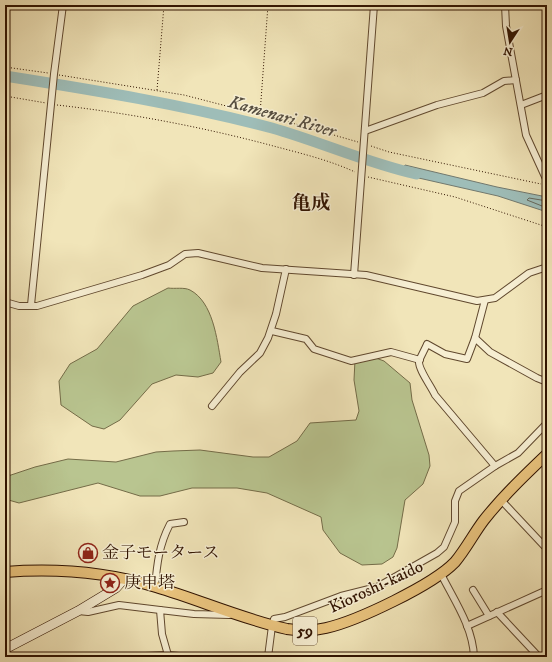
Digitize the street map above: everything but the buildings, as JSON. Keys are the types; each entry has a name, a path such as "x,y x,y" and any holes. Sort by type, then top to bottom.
{"main road":[{"name":"Kioroshi-kaido","path":"5,572 68,570 124,579 155,587 272,626 306,631 325,629 340,624 401,597 441,574 462,553 483,522 501,500 547,454"}],"street":[{"path":"31,305 54,74 63,5"},
{"path":"354,275 374,5"},
{"path":"505,5 506,26 526,135 547,181"},
{"path":"365,131 437,106 483,94 504,81 516,80"},
{"path":"520,105 547,95"},
{"path":"5,302 19,306 37,306 142,275 169,265 185,254 198,253 262,268 366,275 477,300 495,298 529,273 547,267"},
{"path":"212,406 240,372 260,353 272,331 286,269"},
{"path":"485,300 475,338 467,358 445,354 427,344 420,360 419,368 429,381 435,395 495,466"},
{"path":"272,331 301,337 306,339 314,350 351,361 391,352 420,360"},
{"path":"475,338 490,352 547,382"},
{"path":"268,657 274,619 285,617 341,596 377,586 437,554 444,547 455,522 456,501 459,491 495,466 518,453 547,423"},
{"path":"501,500 547,550"},
{"path":"155,587 157,556 162,539 170,524 184,522"},
{"path":"441,574 466,626 473,644 474,657"},
{"path":"5,649 78,611 116,588 124,579"},
{"path":"473,590 488,616"},
{"path":"466,626 547,590"},
{"path":"78,611 88,612 120,605 194,614 238,614"},
{"path":"160,610 162,634 168,655"},
{"path":"496,612 539,657"},
{"path":"122,657 168,655 189,657"}],"path":[{"path":"157,91 164,5"},
{"path":"260,114 268,5"},
{"path":"5,67 184,95 260,114 389,152 520,181 547,184"},
{"path":"5,96 51,104 114,111 228,134 344,167 362,175 455,197 547,227"}],"green space":[{"path":"168,288 190,290 198,296 209,312 213,322 221,362 213,373 198,377 176,375 152,384 120,420 104,429 92,426 61,405 59,381 70,364 97,349 133,306"},
{"path":"373,357 384,361 410,383 412,400 429,455 430,466 423,484 405,500 397,548 393,557 382,564 362,565 340,553 323,530 321,517 267,493 237,488 192,488 160,496 140,496 98,483 19,503 5,499 5,477 35,467 68,459 116,462 156,452 200,450 253,457 269,457 297,441 310,423 356,420 359,411 354,380 355,360"}],"water":[{"path":"405,165 497,187 547,197 547,212 498,196 401,174"}],"waterway":[{"name":"Kamenari River","path":"5,76 206,112 272,128 380,164 416,174"}],"place":[{"name":"金子モータース","path":"88,553"},
{"name":"庚申塔","path":"110,583"}],"district":[{"name":"亀成","path":"311,203"}]}
